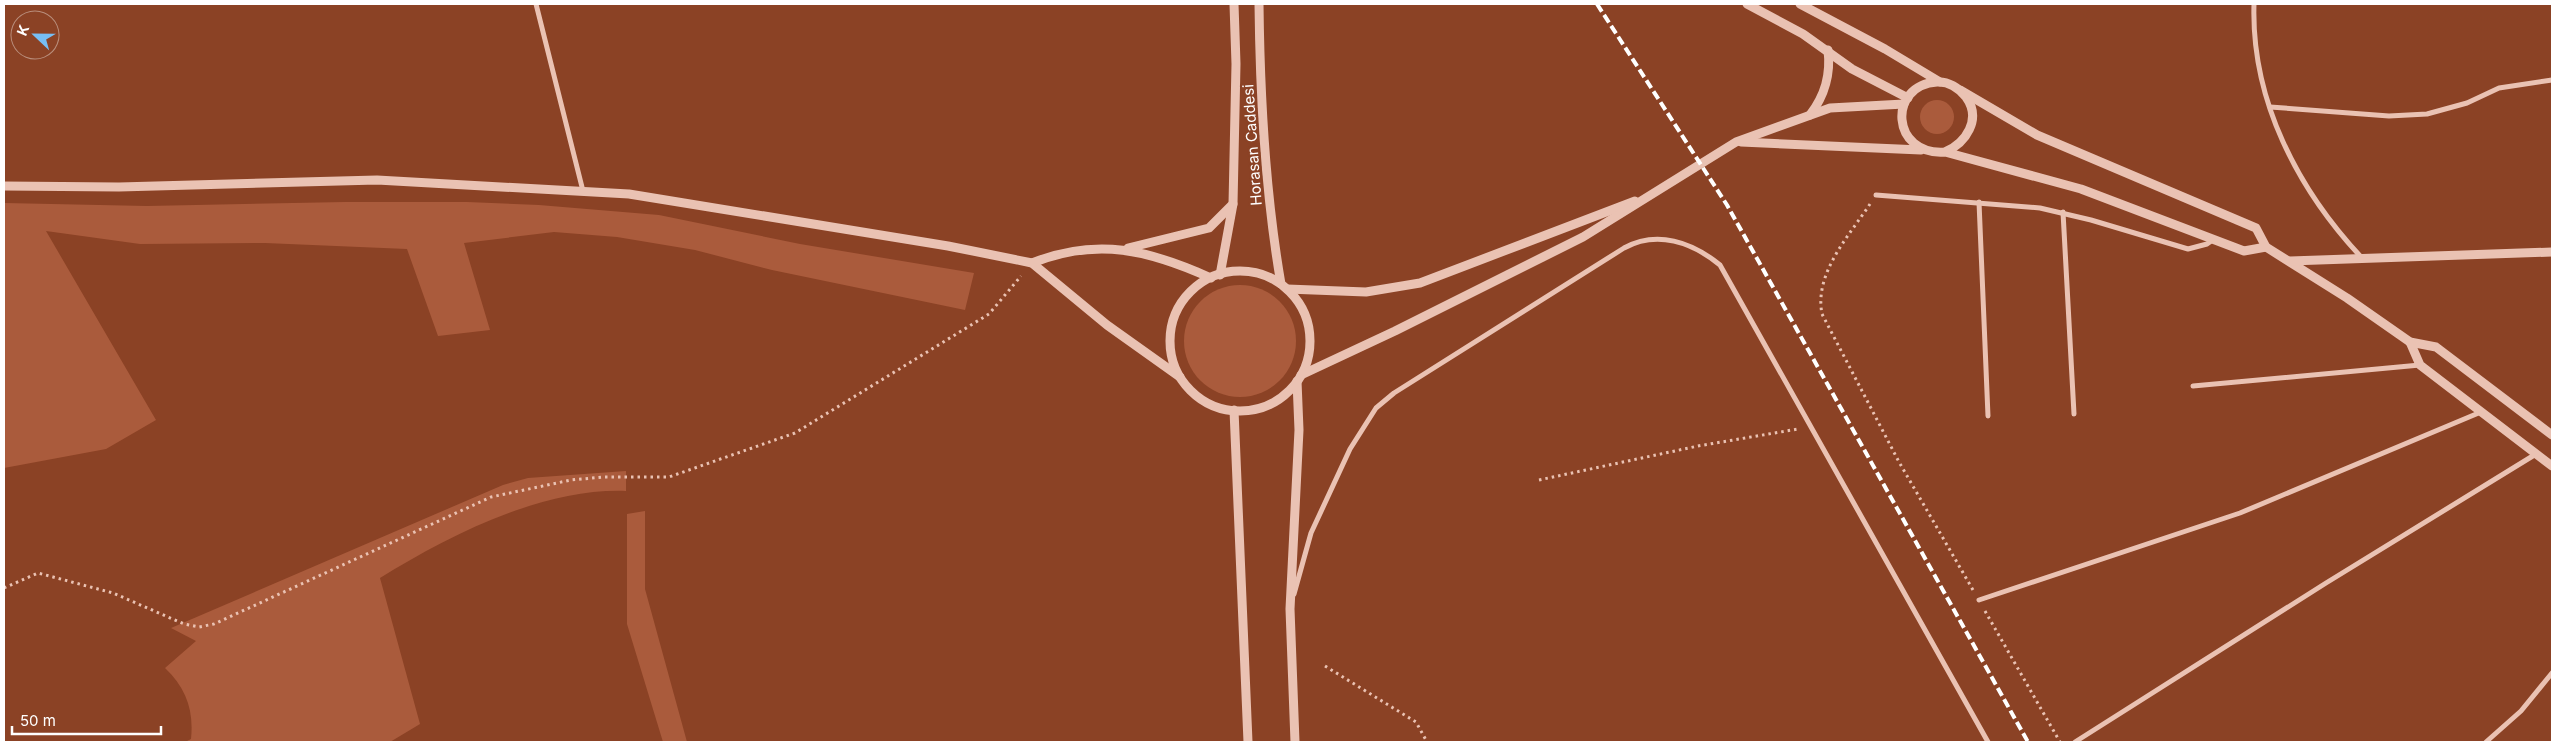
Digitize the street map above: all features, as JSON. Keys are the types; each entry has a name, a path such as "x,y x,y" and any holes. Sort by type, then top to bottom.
{"street":[{"path":"536,4 583,191"},
{"name":"Horasan Caddesi","path":"1215,276 1233,204 1236,64 1234,4"},
{"name":"Horasan Caddesi","path":"1259,4 1260,60 1272,229 1283,286"},
{"path":"1747,4 1780,20 1906,101"},
{"path":"1800,4 1886,49 1940,82 1960,90 2037,135 2256,228 2266,247 2290,261 2410,342 2436,347 2552,435"},
{"path":"2254,4 2260,62 2270,107 2282,140 2308,191 2343,238 2362,258"},
{"path":"1810,115 1818,105 1827,83 1828,50"},
{"path":"2270,107 2389,116 2427,114 2467,103 2500,88 2552,80"},
{"path":"1923,150 1914,144 1904,131 1902,114 1906,101 1919,87 1940,82"},
{"path":"1945,152 1964,140 1972,120 1968,99 1960,90"},
{"path":"1299,378 1551,254 1618,217 1736,142 1830,108 1906,101"},
{"path":"1736,142 1945,152 2081,188 2244,251 2266,247"},
{"path":"4,186 119,187 377,180 583,191 629,194 948,246 1032,263 1107,325 1180,377 1200,398 1213,406 1234,410 1256,409 1270,405 1282,397 1299,378 1307,362 1310,332 1300,305 1283,286"},
{"path":"1180,377 1171,350 1174,321 1188,295 1215,276 1239,271 1254,272 1283,286 1366,292 1420,282 1652,195"},
{"path":"1876,195 1979,202 2062,212 2188,249 2207,244 2214,239"},
{"path":"1979,202 1988,416"},
{"path":"1124,249 1209,228 1233,204"},
{"path":"2062,212 2074,414"},
{"path":"1290,609 1304,554 1317,518 1350,449 1376,408 1394,393 1633,243 1653,239 1678,242 1700,251 1720,265 1988,742"},
{"path":"1032,263 1050,256 1086,248 1124,249 1166,259 1215,276"},
{"path":"2290,261 2552,252"},
{"path":"2410,342 2420,366 2552,466"},
{"path":"2193,386 2420,366"},
{"path":"1295,742 1290,609 1299,430 1299,378"},
{"path":"1234,410 1248,742"},
{"path":"1979,600 2240,513 2481,412"},
{"path":"2075,742 2326,582 2536,453"},
{"path":"2486,742 2521,711 2552,673"}],"path":[{"path":"1876,195 1826,275 1821,295 1822,314 1899,462 2060,742"},
{"path":"4,588 38,573 113,593 192,626 214,624 491,497 571,480 603,477 669,477 795,434 989,314 1032,263"},
{"path":"1539,480 1698,446 1811,427"},
{"path":"1325,666 1416,722 1426,742"}],"shaded area":[{"path":"1937,100 1944,101 1949,105 1953,110 1953,124 1949,129 1944,133 1937,134 1930,133 1925,129 1921,124 1920,117 1921,110 1925,105 1930,101"},
{"path":"345,202 467,202 539,205 659,215 800,244 974,273 965,310 772,270 695,250 617,237 554,232 464,243 490,330 438,336 407,249 265,243 140,244 46,231 156,420 106,449 4,468 4,203 147,206"},
{"path":"1240,285 1261,289 1280,301 1292,320 1296,341 1292,362 1280,381 1261,393 1240,397 1219,393 1200,381 1188,362 1184,341 1188,320 1200,301 1219,289"},
{"path":"626,471 626,491 594,492 562,497 498,517 436,546 380,578 420,724 390,742 185,742 191,739 190,709 178,683 165,668 196,641 171,628 503,485 528,478"},
{"path":"645,511 645,589 687,742 663,742 627,624 627,514"}],"railway":[{"path":"1597,4 1727,205 2028,742"}]}
